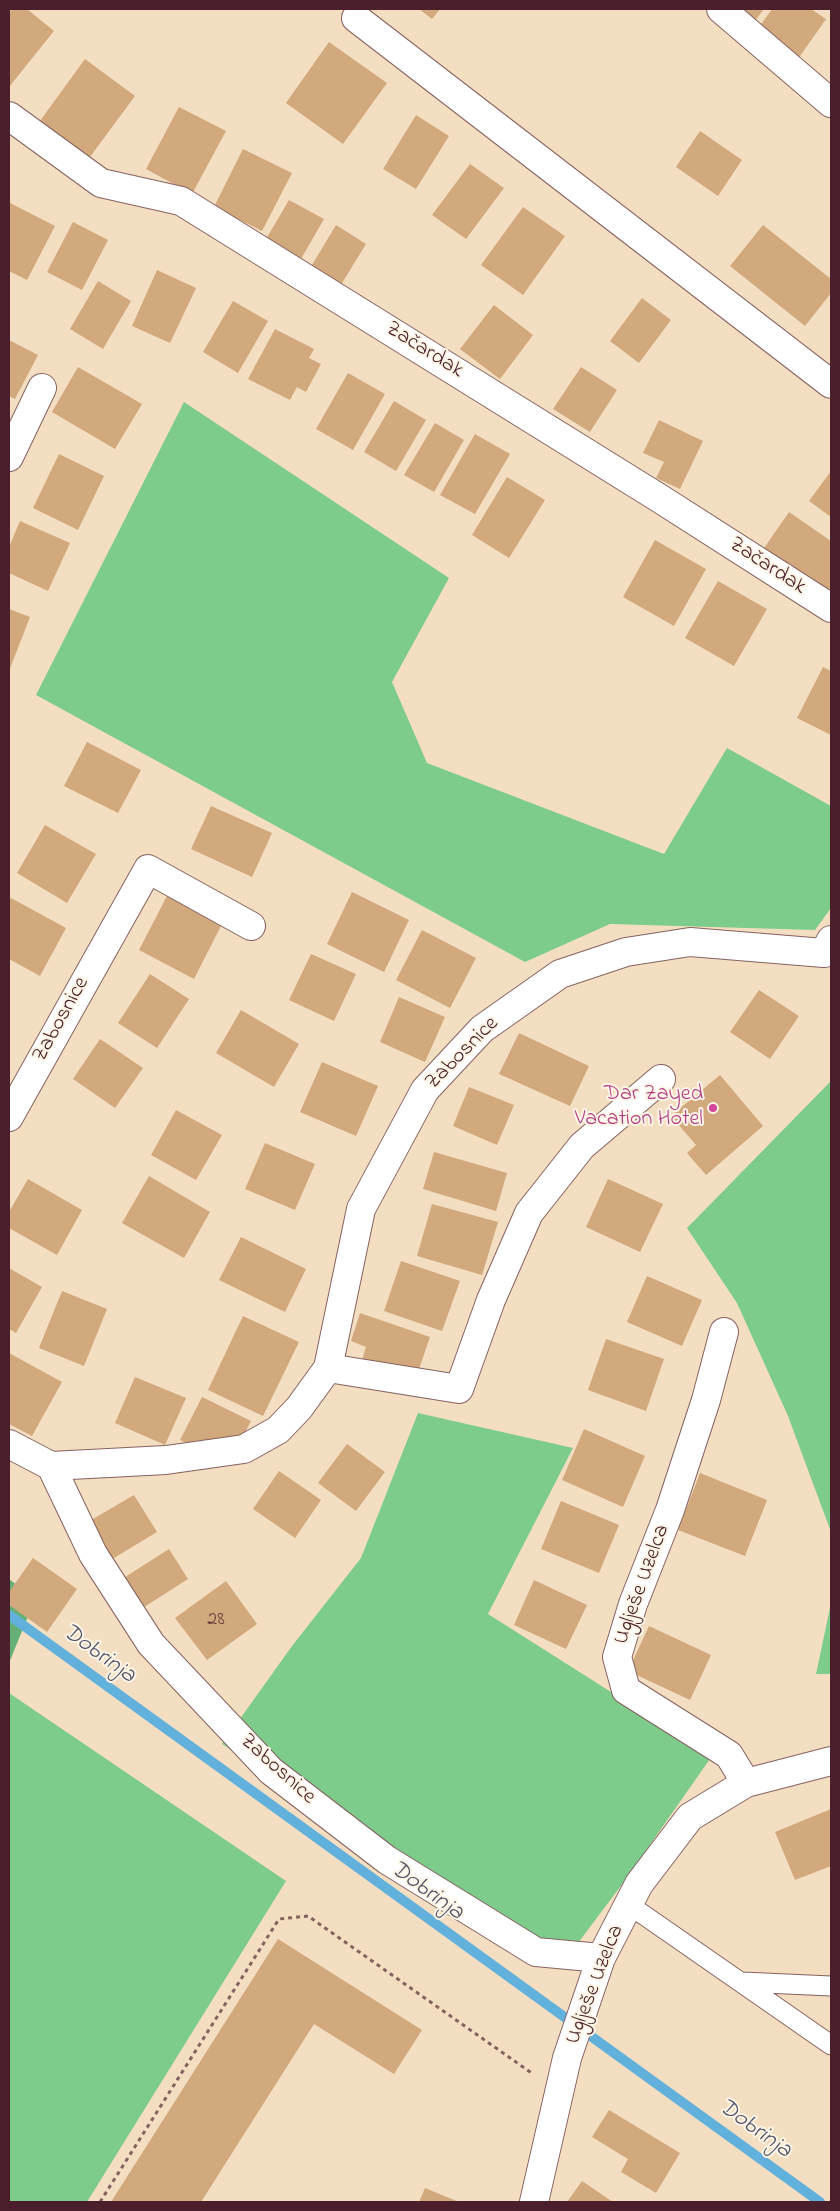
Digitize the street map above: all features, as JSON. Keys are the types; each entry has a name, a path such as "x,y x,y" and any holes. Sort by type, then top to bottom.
{"street":[{"path":"721,9 831,103"},
{"path":"356,18 831,384"},
{"name":"Začardak","path":"9,116 101,183 180,201 660,498 831,608"},
{"path":"9,457 42,388"},
{"name":"Zabosnice","path":"9,1117 148,869 251,926"},
{"name":"Zabosnice","path":"601,1958 536,1952 387,1860 271,1771 151,1644 93,1554 51,1466 166,1460 244,1449 278,1430 298,1408 328,1368 361,1209 425,1090 482,1029 560,974 626,952 690,942 824,952 831,940"},
{"path":"328,1368 459,1388 491,1300 529,1213 582,1146 661,1079"},
{"name":"Uglješe Uzelca","path":"724,1332 706,1400 670,1510 633,1604 617,1657 626,1690 728,1755 746,1783"},
{"path":"9,1444 51,1466"},
{"name":"Uglješe Uzelca","path":"534,2202 567,2058 587,2004 601,1958 639,1884 690,1817 746,1783 831,1761"}],"lane":[{"path":"628,1904 831,2045"},
{"path":"742,1982 831,1986"}],"path":[{"path":"100,2202 279,1919 308,1916 558,2091"}],"green space":[{"path":"184,402 449,578 392,682 427,763 664,854 727,748 831,806 831,908 815,930 610,924 525,962 36,695"},
{"path":"831,1081 831,1532 788,1416 737,1303 687,1228"},
{"path":"418,1413 573,1448 488,1614 712,1756 626,1879 563,1963 222,1744 292,1646 361,1558"},
{"path":"9,1579 35,1599 9,1663"},
{"path":"831,1603 831,1674 816,1674"},
{"path":"9,1693 286,1881 87,2202 9,2202"}],"building":[{"path":"12,9 27,9 54,31 9,87 9,13"},
{"path":"419,9 440,9 432,19"},
{"path":"728,9 764,9 751,26"},
{"path":"772,9 811,9 826,19 798,59 757,30"},
{"path":"329,42 387,83 343,144 286,103"},
{"path":"85,59 135,96 87,161 37,125"},
{"path":"179,107 226,131 192,194 146,169"},
{"path":"416,115 449,136 416,189 383,169"},
{"path":"700,131 742,160 718,196 676,167"},
{"path":"243,149 292,173 262,231 214,207"},
{"path":"470,164 504,188 466,239 432,215"},
{"path":"289,200 324,219 301,259 266,239"},
{"path":"10,203 55,226 27,280 9,271"},
{"path":"523,207 565,236 523,295 481,265"},
{"path":"73,222 108,240 82,290 47,272"},
{"path":"336,225 366,244 339,288 309,270"},
{"path":"763,225 831,279 831,293 805,326 730,266"},
{"path":"157,270 196,288 170,343 132,326"},
{"path":"98,281 131,301 103,349 70,329"},
{"path":"642,298 671,320 639,363 610,341"},
{"path":"233,301 268,321 238,373 203,352"},
{"path":"494,305 533,335 500,379 460,349"},
{"path":"275,329 314,349 309,358 321,364 306,392 297,387 290,400 248,379"},
{"path":"9,340 38,355 15,399 9,396"},
{"path":"78,367 142,404 115,449 52,412"},
{"path":"581,367 617,390 590,432 553,409"},
{"path":"348,373 385,394 353,450 316,429"},
{"path":"394,401 426,420 396,471 364,452"},
{"path":"659,420 703,441 680,489 656,478 664,462 643,453"},
{"path":"435,423 464,440 434,492 404,475"},
{"path":"475,434 510,454 475,514 440,495"},
{"path":"59,454 104,476 78,530 33,508"},
{"path":"831,471 831,517 809,501"},
{"path":"507,477 545,500 509,558 472,535"},
{"path":"789,512 831,541 831,586 826,594 762,551"},
{"path":"20,521 70,543 48,591 9,573 9,547"},
{"path":"655,540 706,569 674,626 623,597"},
{"path":"718,581 767,609 734,666 685,638"},
{"path":"9,609 30,617 9,671"},
{"path":"823,667 831,671 831,735 797,718"},
{"path":"87,742 141,770 118,813 64,786"},
{"path":"211,806 272,833 252,877 191,849"},
{"path":"45,825 96,854 67,903 17,873"},
{"path":"352,892 409,920 384,972 327,944"},
{"path":"167,896 222,924 194,979 139,950"},
{"path":"11,898 66,928 40,976 9,959 9,902"},
{"path":"422,930 476,958 450,1008 396,980"},
{"path":"311,954 356,974 334,1021 289,1000"},
{"path":"150,974 189,999 157,1048 118,1023"},
{"path":"759,990 799,1016 770,1059 730,1032"},
{"path":"399,997 445,1017 425,1062 380,1042"},
{"path":"241,1010 299,1044 274,1087 216,1053"},
{"path":"519,1033 589,1066 570,1106 499,1074"},
{"path":"100,1039 143,1068 115,1108 73,1079"},
{"path":"322,1062 378,1086 356,1136 300,1112"},
{"path":"720,1075 763,1126 706,1175 687,1153 696,1145 671,1116"},
{"path":"469,1087 514,1105 497,1145 453,1126"},
{"path":"176,1110 222,1135 196,1180 151,1155"},
{"path":"265,1143 315,1164 295,1210 245,1189"},
{"path":"434,1152 507,1173 496,1211 423,1189"},
{"path":"149,1176 210,1212 184,1258 122,1223"},
{"path":"28,1179 82,1210 57,1255 9,1228 9,1212"},
{"path":"608,1179 663,1204 640,1252 586,1227"},
{"path":"432,1204 498,1222 482,1275 417,1256"},
{"path":"241,1237 306,1269 285,1312 219,1280"},
{"path":"401,1261 460,1281 442,1331 384,1311"},
{"path":"9,1268 42,1287 16,1333 9,1329"},
{"path":"647,1276 702,1300 682,1346 627,1322"},
{"path":"62,1291 107,1309 84,1366 39,1348"},
{"path":"360,1313 430,1337 416,1378 362,1360 366,1347 351,1341"},
{"path":"243,1316 299,1342 263,1416 208,1390"},
{"path":"606,1339 664,1359 646,1411 588,1390"},
{"path":"9,1353 62,1382 32,1436 9,1424"},
{"path":"135,1377 186,1398 165,1445 115,1423"},
{"path":"202,1397 251,1421 243,1437 197,1448 180,1440"},
{"path":"584,1429 645,1456 623,1507 562,1480"},
{"path":"347,1444 385,1472 356,1511 318,1483"},
{"path":"279,1471 321,1500 295,1538 253,1509"},
{"path":"700,1473 767,1500 745,1556 678,1530"},
{"path":"134,1495 157,1532 109,1561 86,1523"},
{"path":"561,1501 619,1525 599,1573 541,1549"},
{"path":"169,1549 188,1579 141,1609 122,1579"},
{"path":"33,1558 77,1589 47,1632 9,1605 9,1592"},
{"path":"534,1580 587,1605 566,1649 514,1625"},
{"path":"226,1581 257,1624 207,1660 175,1618"},
{"path":"649,1626 711,1655 690,1700 628,1671"},
{"path":"831,1809 831,1866 795,1880 775,1832"},
{"path":"278,1939 422,2030 394,2074 314,2024 201,2202 111,2202"},
{"path":"609,2110 680,2153 656,2193 621,2172 628,2159 592,2137"},
{"path":"582,2181 613,2202 567,2202"},
{"path":"425,2188 459,2202 419,2202"}],"waterway":[{"name":"Dobrinja","path":"9,1615 820,2202"}],"place":[{"name":"Dar Zayed Vacation Hotel","path":"713,1108"}]}
